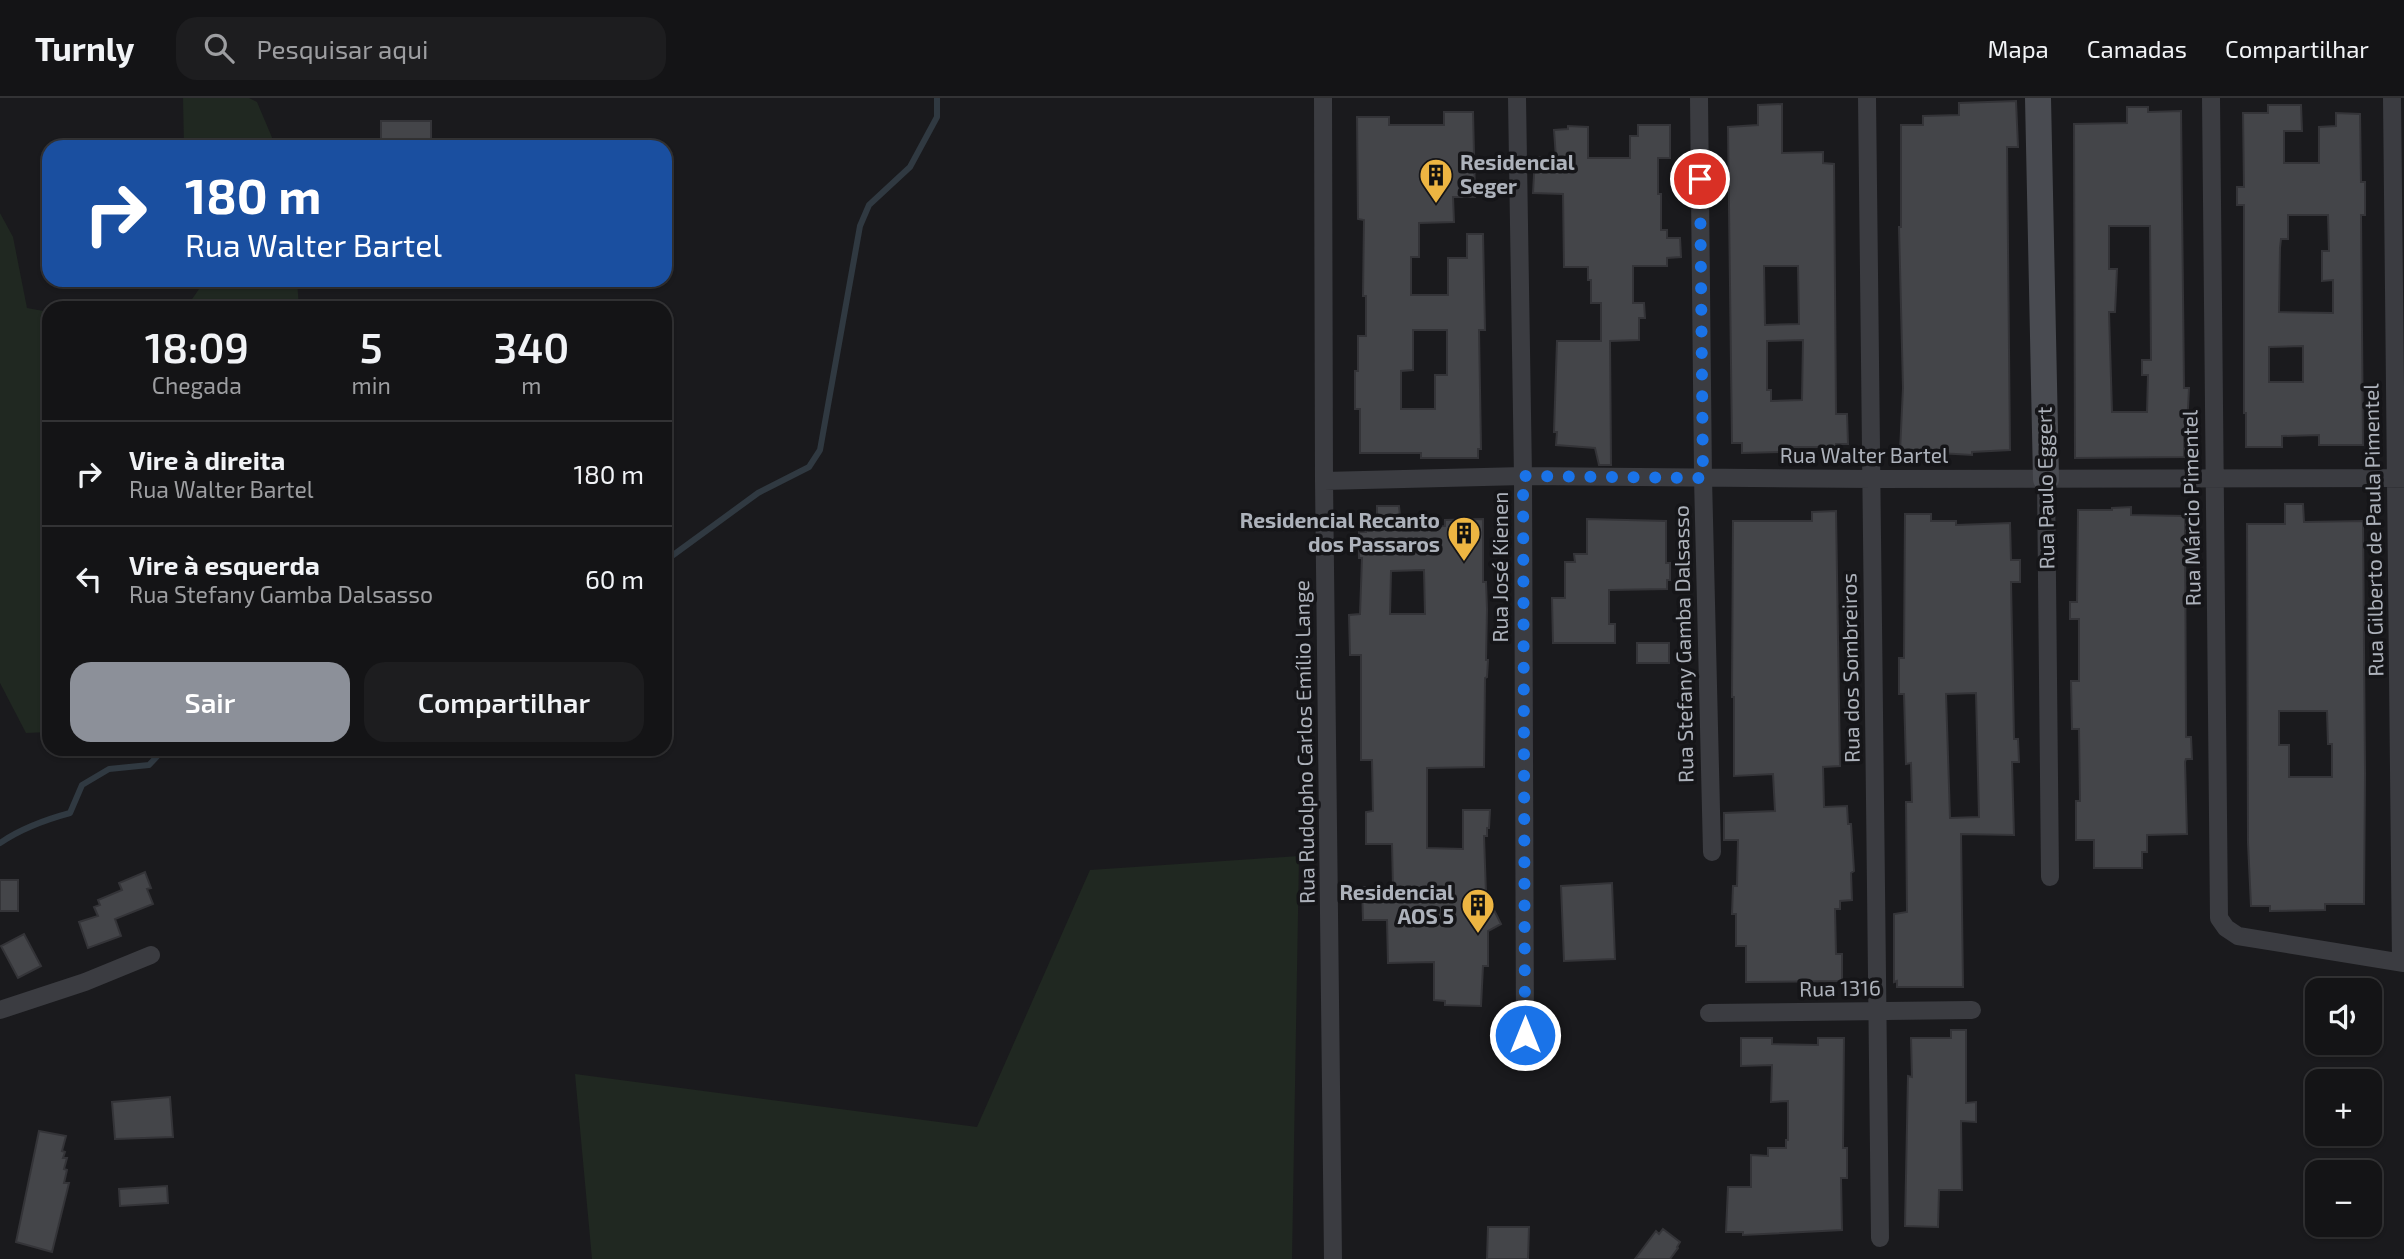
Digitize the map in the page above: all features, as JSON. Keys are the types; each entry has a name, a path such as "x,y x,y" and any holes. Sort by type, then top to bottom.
{"street":[{"name":"Rua Rudolpho Carlos Emílio Lange","path":"1324,98 1324,481 1334,1259"},
{"name":"Rua José Kienen","path":"1517,98 1523,476 1525,1035"},
{"name":"Rua Stefany Gamba Dalsasso","path":"1699,98 1703,478 1712,852"},
{"name":"Rua dos Sombreiros","path":"1867,98 1880,1238"},
{"name":"Rua Paulo Eggert","path":"2038,98 2046,479 2050,877"},
{"name":"Rua Márcio Pimentel","path":"2211,98 2219,918 2226,928 2238,936 2403,962"},
{"name":"Rua Gilberto de Paula Pimentel","path":"2392,98 2400,478 2403,962"},
{"name":"Rua Walter Bartel","path":"1324,481 1523,476 1872,479 2400,478"},
{"path":"0,1010 85,982 151,955"},
{"name":"Rua 1316","path":"1709,1013 1972,1010"}],"shaded area":[{"path":"183,98 249,98 257,102 273,140 184,140"},
{"path":"0,213 13,237 27,308 42,311 42,732 26,733 0,683"},
{"path":"298,287 298,301 191,301 199,289"},
{"path":"1299,856 1292,1259 592,1259 575,1074 977,1127 1090,870"}],"building":[{"path":"2016,101 2018,147 2007,147 2010,450 1972,452 1972,455 1939,451 1900,451 1903,388 1899,227 1901,125 1923,125 1923,116 1959,115 1959,103"},
{"path":"1782,104 1782,153 1823,152 1823,163 1834,164 1836,414 1847,414 1848,444 1836,444 1836,447 1785,447 1785,452 1742,453 1742,443 1732,443 1728,127 1758,125 1758,105","holes":["1764,266 1798,266 1799,324 1765,325","1803,340 1802,400 1771,401 1771,390 1767,390 1767,341"]},
{"path":"2268,105 2301,105 2302,131 2284,131 2284,163 2319,163 2319,127 2336,126 2336,113 2360,114 2361,182 2365,182 2365,215 2361,215 2363,445 2319,445 2319,435 2282,436 2282,447 2246,447 2244,205 2237,205 2237,187 2244,187 2243,113 2268,113","holes":["2288,215 2328,215 2329,251 2322,251 2322,281 2333,280 2333,313 2279,312 2280,248 2281,239 2288,239","2303,346 2303,382 2269,382 2269,347"]},
{"path":"2127,107 2148,107 2148,112 2181,111 2184,388 2189,388 2184,457 2075,458 2074,124 2127,123","holes":["2109,226 2150,226 2151,360 2142,360 2142,375 2148,375 2147,412 2112,412 2109,312 2115,312 2117,269 2109,269"]},
{"path":"1444,112 1473,112 1475,197 1453,197 1454,222 1419,223 1419,257 1411,257 1411,295 1448,295 1448,258 1467,258 1467,234 1483,234 1485,330 1479,330 1481,449 1478,449 1478,458 1421,458 1421,453 1360,453 1360,409 1355,409 1355,371 1358,371 1358,336 1366,336 1366,296 1363,296 1364,220 1358,219 1357,117 1389,117 1389,125 1444,125","holes":["1413,330 1447,330 1447,375 1435,375 1435,409 1401,409 1401,371 1413,370"]},
{"path":"381,121 431,121 431,140 381,140"},
{"path":"1638,125 1670,125 1670,158 1658,158 1661,230 1667,230 1667,238 1680,238 1681,257 1667,258 1667,266 1633,266 1633,303 1644,303 1645,318 1639,318 1639,340 1610,341 1611,465 1599,465 1595,448 1556,445 1557,432 1554,432 1557,341 1601,341 1601,303 1591,303 1588,267 1564,267 1563,194 1533,193 1535,157 1556,158 1554,130 1568,129 1568,126 1588,127 1588,158 1630,158 1630,136 1638,136"},
{"path":"2285,504 2303,504 2304,522 2363,521 2364,904 2325,904 2325,910 2270,911 2270,906 2251,906 2248,843 2247,524 2285,524","holes":["2279,711 2327,711 2328,744 2332,744 2332,777 2289,777 2289,745 2279,745"]},
{"path":"1377,506 1399,506 1401,527 1445,526 1445,520 1483,519 1483,582 1486,582 1488,660 1485,678 1484,767 1427,768 1427,848 1463,849 1463,810 1490,810 1489,828 1487,836 1484,836 1486,894 1501,924 1488,931 1488,966 1483,966 1481,1006 1445,1005 1445,1001 1434,1000 1434,962 1388,963 1387,920 1363,920 1362,887 1393,887 1392,844 1366,844 1366,812 1373,811 1372,760 1361,760 1361,655 1350,655 1349,615 1360,614 1362,558 1359,558 1359,532 1366,532 1366,522 1377,521","holes":["1424,570 1425,614 1390,614 1391,571"]},
{"path":"2131,507 2131,515 2185,516 2186,737 2191,737 2192,759 2186,759 2185,762 2187,834 2147,835 2147,852 2142,852 2142,868 2094,868 2094,840 2076,840 2076,801 2080,801 2079,729 2072,729 2071,681 2079,681 2079,619 2070,619 2070,602 2077,602 2078,510"},
{"path":"1836,511 1840,766 1823,767 1824,807 1847,806 1848,824 1851,824 1854,871 1851,873 1852,900 1840,901 1840,909 1835,909 1836,954 1842,954 1842,981 1746,982 1746,946 1736,946 1736,914 1732,914 1733,886 1737,886 1738,840 1724,840 1724,813 1775,811 1773,774 1734,776 1733,521 1812,521 1812,512"},
{"path":"1905,514 1931,514 1931,521 1956,521 1956,525 2010,523 2011,560 2020,560 2020,582 2011,582 2014,739 2018,739 2019,762 2012,762 2014,835 1961,834 1963,987 1897,987 1897,981 1894,982 1894,914 1907,912 1906,802 1912,802 1911,763 1906,764 1904,694 1899,694 1899,658 1904,658","holes":["1976,693 1979,817 1950,818 1946,694"]},
{"path":"1587,519 1666,521 1666,563 1670,563 1670,580 1667,580 1667,589 1609,590 1609,624 1615,624 1615,643 1553,643 1552,598 1565,598 1565,562 1575,562 1574,554 1587,554"},
{"path":"1637,643 1669,643 1669,663 1637,663"},
{"path":"145,872 151,888 147,889 153,904 115,919 121,936 88,948 79,922 98,916 94,907 100,905 98,900 122,890 119,883"},
{"path":"0,880 18,880 18,911 0,911"},
{"path":"1612,883 1615,959 1564,961 1561,886"},
{"path":"24,934 41,966 18,978 1,946"},
{"path":"1951,1030 1966,1030 1966,1103 1976,1102 1976,1122 1961,1121 1962,1190 1939,1190 1938,1227 1905,1226 1908,1076 1912,1077 1911,1038 1951,1038"},
{"path":"1741,1038 1772,1038 1772,1044 1818,1045 1818,1038 1844,1038 1843,1148 1847,1148 1847,1178 1841,1178 1842,1230 1743,1235 1743,1232 1726,1232 1728,1187 1751,1187 1751,1155 1768,1156 1768,1148 1786,1148 1788,1140 1788,1101 1771,1102 1772,1065 1741,1066"},
{"path":"170,1097 173,1137 115,1139 112,1102"},
{"path":"39,1131 66,1136 62,1151 65,1152 63,1158 67,1158 64,1183 69,1183 52,1252 16,1242"},
{"path":"167,1186 168,1203 120,1206 119,1189"},
{"path":"1488,1227 1529,1227 1528,1259 1487,1259"},
{"path":"1663,1229 1680,1242 1670,1259 1635,1259 1656,1231 1659,1234"}],"waterway":[{"path":"672,556 758,493 809,467 820,450 860,226 869,205 910,167 937,117 937,98"},
{"path":"0,843 34,825 70,813 82,785 109,769 149,765 157,756"}],"place":[{"name":"Residencial Seger","path":"1436,205"},
{"name":"Residencial Recanto dos Passaros","path":"1464,563"},
{"name":"Residencial AOS 5","path":"1478,935"}],"route":[{"path":"1525,1035 1523,476 1703,478 1700,179"}]}
